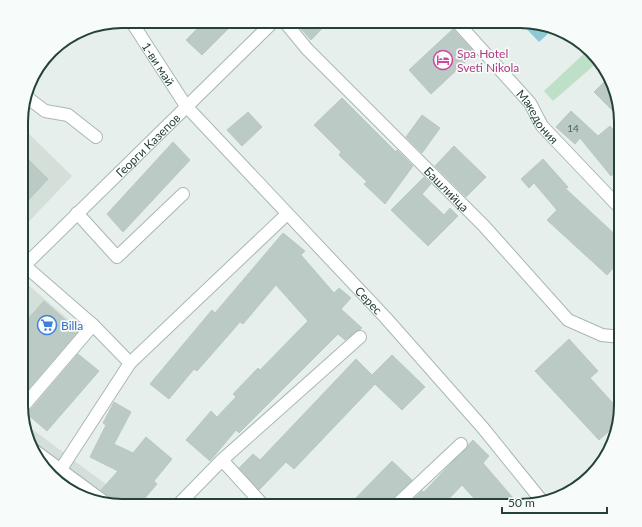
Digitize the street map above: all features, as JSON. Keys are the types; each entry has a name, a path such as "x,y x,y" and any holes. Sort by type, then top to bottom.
{"street":[{"name":"1-ви май","path":"136,28 186,106"},
{"name":"Георги Казепов","path":"28,261 267,28"},
{"name":"Башлийца","path":"290,28 307,49 484,226 568,320 602,334 614,336"},
{"name":"Македония","path":"462,28 530,103 542,126 614,203"},
{"path":"31,100 45,111 68,115 96,137"},
{"name":"Серес","path":"186,106 385,317 483,428 538,497"},
{"path":"77,213 117,257 183,194"},
{"path":"61,469 130,363 287,214"},
{"path":"28,270 93,326 130,363"},
{"path":"28,401 93,326"},
{"path":"184,499 222,460 360,337"},
{"path":"402,499 461,444"},
{"path":"44,457 95,495"},
{"path":"222,460 258,499"}],"shaded area":[{"path":"28,133 72,176 28,223"},
{"path":"28,285 83,332 28,396"},
{"path":"31,428 126,499 104,497 86,492 60,476 44,457"}],"green space":[{"path":"584,54 595,65 553,101 544,91"}],"water":[{"path":"526,28 549,33 539,42"}],"building":[{"path":"198,28 229,28 202,55 186,40"},
{"path":"300,28 322,28 311,40"},
{"name":"Spa Hotel Sveti Nikola","path":"453,29 475,53 431,94 409,70"},
{"path":"605,81 611,98 613,111 594,92"},
{"path":"342,98 396,152 397,150 413,166 385,204 364,184 367,182 339,155 341,152 314,125"},
{"path":"571,111 598,136 610,126 614,131 614,174 611,176 580,138 575,144 556,127"},
{"path":"248,112 262,127 242,146 227,130"},
{"path":"422,115 440,128 422,153 406,137"},
{"path":"173,142 190,160 123,232 107,214"},
{"path":"454,146 486,177 466,197 435,166"},
{"path":"28,159 48,179 28,201"},
{"path":"543,159 568,187 566,189 614,234 614,267 607,275 547,220 557,210 534,183 529,188 521,179"},
{"path":"424,177 431,184 422,194 444,215 450,208 458,216 428,246 391,210"},
{"path":"283,233 305,251 301,255 334,293 339,288 351,298 341,309 362,328 345,340 338,334 239,433 236,430 210,461 186,440 211,411 217,417 236,397 233,394 258,368 260,370 308,321 276,285 243,324 240,322 197,371 194,369 169,399 150,384 212,310 215,313"},
{"path":"44,301 78,331 28,389 28,326 30,324 28,319"},
{"path":"569,339 598,371 590,378 614,404 611,429 599,440 535,371"},
{"path":"78,354 99,371 47,431 29,415 28,413"},
{"path":"392,355 425,387 402,410 375,384 294,469 286,462 259,490 239,468 253,454 260,460 356,359 372,375"},
{"path":"114,402 131,412 114,444 133,453 146,437 172,459 154,481 157,484 144,499 112,498 101,490 118,471 90,457 106,425 103,423"},
{"path":"473,440 489,456 483,463 513,498 475,499 462,485 449,499 413,499 422,491 424,492"},
{"path":"392,461 412,480 392,499 355,499"}],"place":[{"name":"Spa Hotel Sveti Nikola","path":"443,60"},
{"name":"Billa","path":"47,325"}]}
